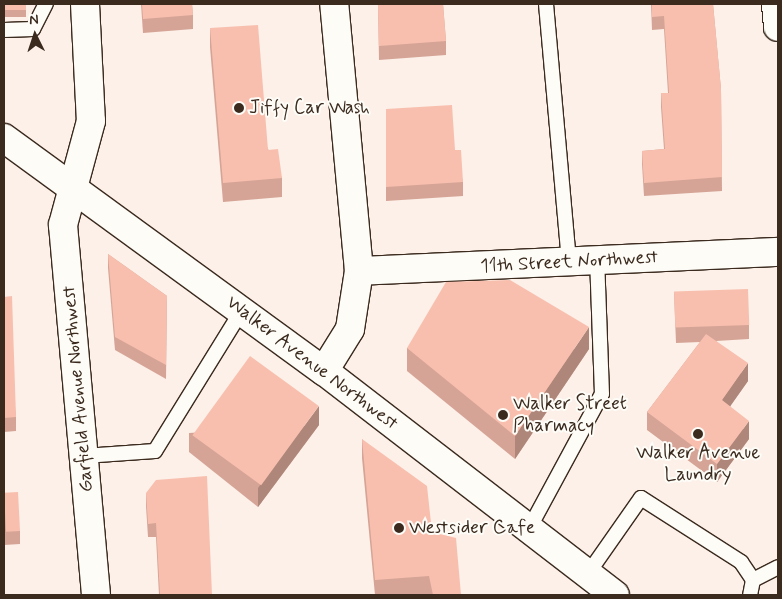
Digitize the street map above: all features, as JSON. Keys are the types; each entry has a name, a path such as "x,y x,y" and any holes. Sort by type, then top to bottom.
{"street":[{"name":"Garfield Avenue Northwest","path":"85,4 91,121 71,184 63,225 84,456 89,595"},
{"path":"324,371 350,329 359,271 334,4"},
{"path":"776,4 778,27"},
{"name":"Walker Avenue Northwest","path":"4,138 71,184 324,371 530,526 587,575 616,595"},
{"name":"11th Street Northwest","path":"359,271 778,252"}],"lane":[{"path":"4,30 33,29 46,4"},
{"path":"546,4 569,262"},
{"path":"530,526 602,394 597,260"},
{"path":"84,456 155,451 242,310"},
{"path":"587,575 641,498 741,562 753,580 750,595"},
{"path":"753,580 778,567"}],"building":[{"path":"4,4 26,4 26,10 4,10"},
{"path":"142,4 192,4 193,15 143,19"},
{"path":"378,4 443,4 446,41 379,46"},
{"path":"652,4 713,4 721,89 722,177 644,183 642,151 665,149 661,93 669,93 664,16 652,17"},
{"name":"Jiffy Car Wash","path":"258,25 268,150 278,149 282,178 223,183 210,28"},
{"path":"452,105 455,150 461,150 463,182 386,187 386,109"},
{"path":"108,254 167,296 166,365 115,337"},
{"name":"Walker Street Pharmacy","path":"510,280 589,327 515,436 407,348 446,282"},
{"path":"748,289 749,325 675,328 674,292"},
{"path":"12,296 16,417 4,418 4,297"},
{"path":"706,334 748,363 722,400 749,421 717,464 647,412"},
{"path":"250,356 319,406 261,485 192,435"},
{"name":"Westsider Cafe","path":"362,439 427,486 432,532 456,538 461,595 433,595 429,576 375,580"},
{"path":"207,476 212,595 160,595 156,523 148,524 146,493 156,480"},
{"path":"18,492 20,531 6,532 4,493"}],"place":[{"name":"Jiffy Car Wash","path":"239,108"},
{"name":"Walker Street Pharmacy","path":"503,415"},
{"name":"Walker Avenue Laundry","path":"698,434"},
{"name":"Westsider Cafe","path":"399,528"}]}
